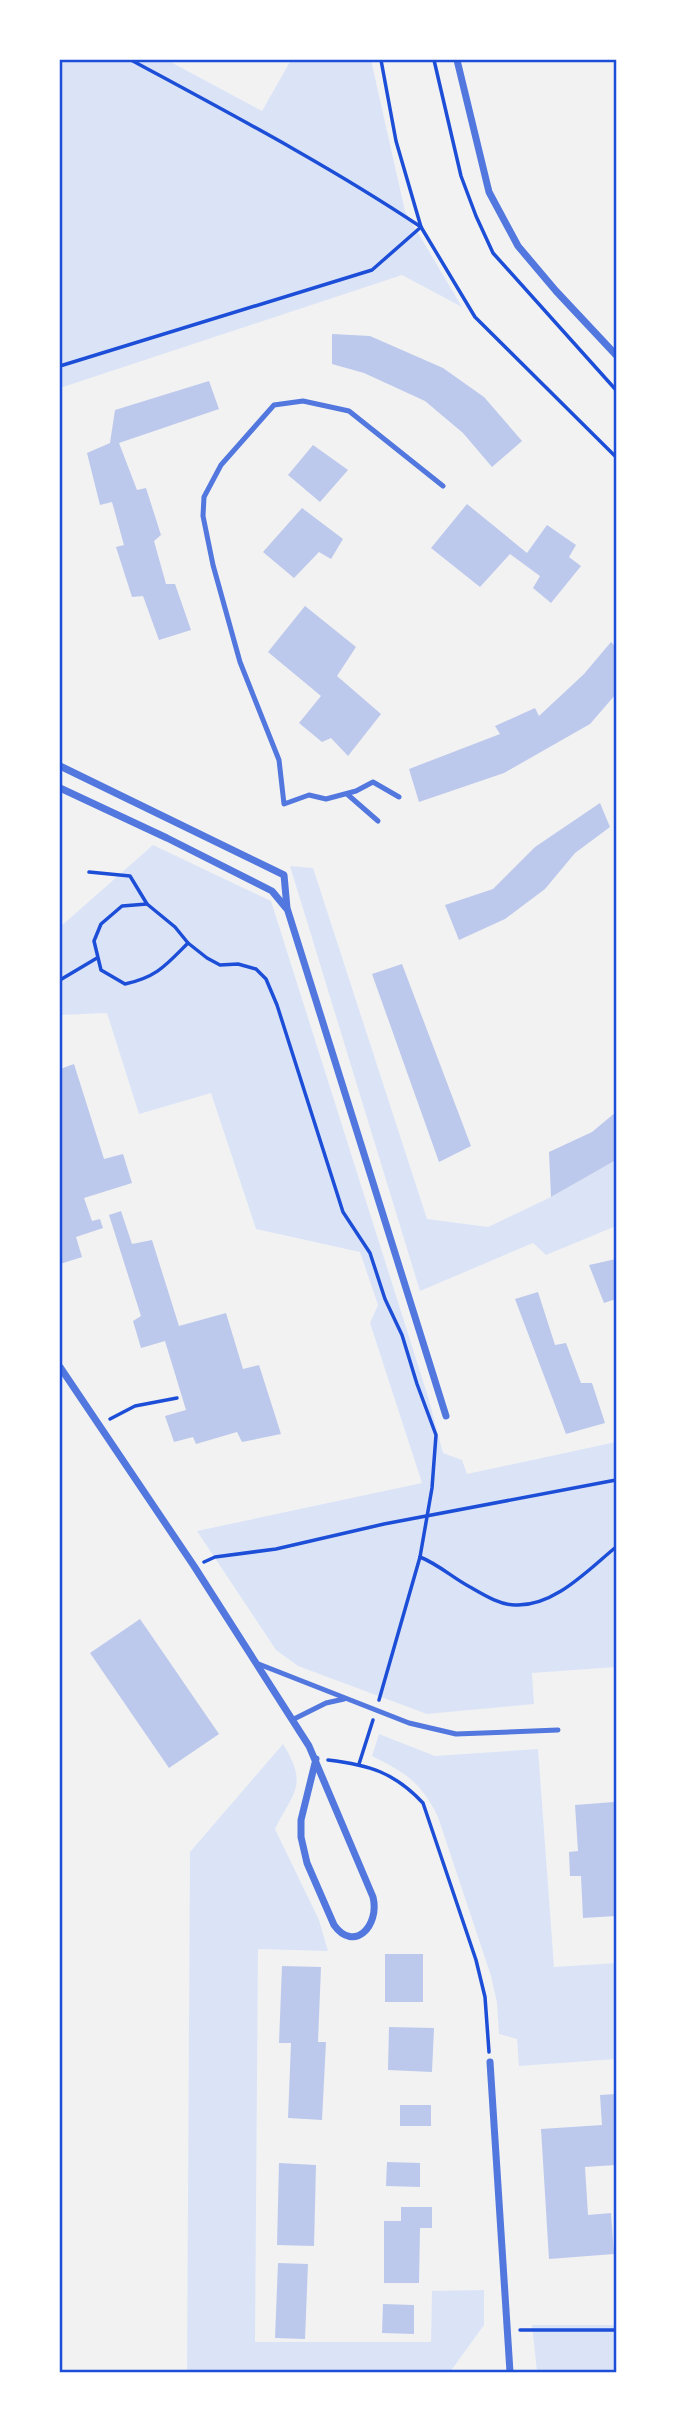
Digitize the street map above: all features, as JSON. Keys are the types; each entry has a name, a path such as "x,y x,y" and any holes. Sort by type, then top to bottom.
{"street":[{"path":"457,60 489,192 518,246 556,291 617,355"},
{"path":"60,766 284,875 287,908 446,1416"},
{"path":"60,788 272,891 287,908"},
{"path":"60,1367 194,1566 316,1759 373,1897 375,1910 372,1923 360,1934 342,1933 334,1925 305,1856 301,1820 316,1759"},
{"path":"490,2062 510,2372"}],"lane":[{"path":"399,797 373,782 326,799 309,795 284,804 279,760 240,662 213,565 202,516 204,497 222,465 274,405 303,401 349,411 443,486"},
{"path":"347,793 378,821"},
{"path":"256,1663 410,1723 456,1734 558,1730"},
{"path":"292,1720 326,1703 347,1699"}],"path":[{"path":"131,60 362,187 421,227"},
{"path":"381,60 396,141 421,227 475,317 617,457"},
{"path":"60,366 372,270 421,227"},
{"path":"89,872 130,876 147,904 207,958 220,965 238,964 256,969 266,979 343,1212 370,1253 385,1299 402,1335 436,1435 432,1488 420,1557 359,1764"},
{"path":"147,904 122,906 101,925 94,941 101,970 125,984 146,979 167,965 188,943"},
{"path":"60,980 97,958"},
{"path":"101,1427 109,1419 135,1406 177,1398"},
{"path":"194,1566 215,1557 276,1549 428,1516 617,1480"},
{"path":"420,1557 499,1602 515,1605 535,1603 552,1597 617,1548"},
{"path":"316,1759 359,1764 385,1774 407,1786 423,1803 476,1960 485,1997 490,2062"},
{"path":"507,2330 617,2330"}],"shaded area":[{"path":"60,60 167,60 262,111 291,60 371,60 405,211 462,307 402,275 60,388"},
{"path":"153,845 271,901 429,1400 443,1453 462,1460 467,1474 616,1442 616,1667 532,1673 534,1704 427,1714 298,1666 276,1650 197,1531 422,1483 370,1323 378,1305 360,1252 256,1229 211,1093 139,1114 107,1013 60,1015 60,927"},
{"path":"290,866 313,868 427,1219 488,1227 551,1197 616,1160 616,1226 546,1255 533,1243 420,1291"},
{"path":"379,1734 435,1756 538,1749 554,1967 616,1963 616,2059 519,2066 517,2039 499,2034 497,2003 491,1976 438,1817 419,1787 372,1756"},
{"path":"283,1744 291,1758 297,1779 293,1796 275,1829 319,1920 328,1951 258,1949 255,2342 431,2342 432,2291 484,2290 484,2325 450,2372 187,2372 190,1852"},
{"path":"532,2325 616,2325 616,2372 537,2372"}],"building":[{"path":"332,334 370,336 443,368 484,397 522,441 492,467 463,433 425,401 364,373 332,364"},
{"path":"209,381 219,409 119,443 137,490 146,488 161,535 154,541 166,584 175,584 191,630 159,640 143,596 132,597 116,547 124,545 112,502 100,505 87,453 110,443 115,410"},
{"path":"313,445 348,470 320,502 288,475"},
{"path":"467,504 527,553 547,525 576,545 569,557 581,566 551,603 533,588 540,576 510,554 480,587 431,548"},
{"path":"302,508 343,539 331,559 319,552 294,578 263,552"},
{"path":"305,606 356,647 337,676 381,714 348,756 331,738 322,742 299,723 321,696 268,652"},
{"path":"611,642 616,647 616,694 590,724 504,773 419,802 409,769 500,734 495,726 535,708 539,716 584,674"},
{"path":"600,803 610,827 575,853 545,889 505,919 459,940 445,905 493,889 535,847"},
{"path":"402,964 471,1146 439,1162 372,974"},
{"path":"74,1064 104,1159 123,1154 132,1183 84,1198 92,1221 100,1219 103,1228 76,1237 82,1257 60,1264 60,1069"},
{"path":"616,1112 616,1160 551,1197 549,1152 592,1132"},
{"path":"121,1211 132,1244 152,1240 179,1326 226,1313 243,1369 259,1365 281,1434 242,1442 237,1432 196,1444 193,1437 174,1442 165,1416 186,1410 165,1341 141,1348 133,1321 141,1316 109,1215"},
{"path":"616,1259 616,1299 604,1303 589,1265"},
{"path":"538,1292 555,1345 566,1343 581,1383 592,1383 605,1423 566,1434 515,1299"},
{"path":"140,1619 219,1734 169,1768 90,1653"},
{"path":"614,1802 616,1916 583,1918 581,1876 570,1876 569,1852 578,1851 575,1805"},
{"path":"385,1954 423,1954 423,2002 385,2002"},
{"path":"282,1966 321,1967 318,2042 326,2042 322,2120 288,2118 291,2043 279,2043"},
{"path":"389,2027 434,2028 432,2072 388,2070"},
{"path":"616,2094 616,2165 585,2167 588,2215 611,2213 614,2254 549,2259 541,2129 602,2125 600,2095"},
{"path":"400,2105 431,2105 431,2126 400,2126"},
{"path":"387,2162 420,2163 420,2187 386,2186"},
{"path":"279,2163 316,2165 314,2246 277,2245"},
{"path":"401,2207 432,2207 432,2228 420,2228 419,2283 384,2283 384,2221 401,2221"},
{"path":"278,2263 308,2264 305,2339 275,2338"},
{"path":"383,2304 414,2305 414,2334 382,2333"}]}
